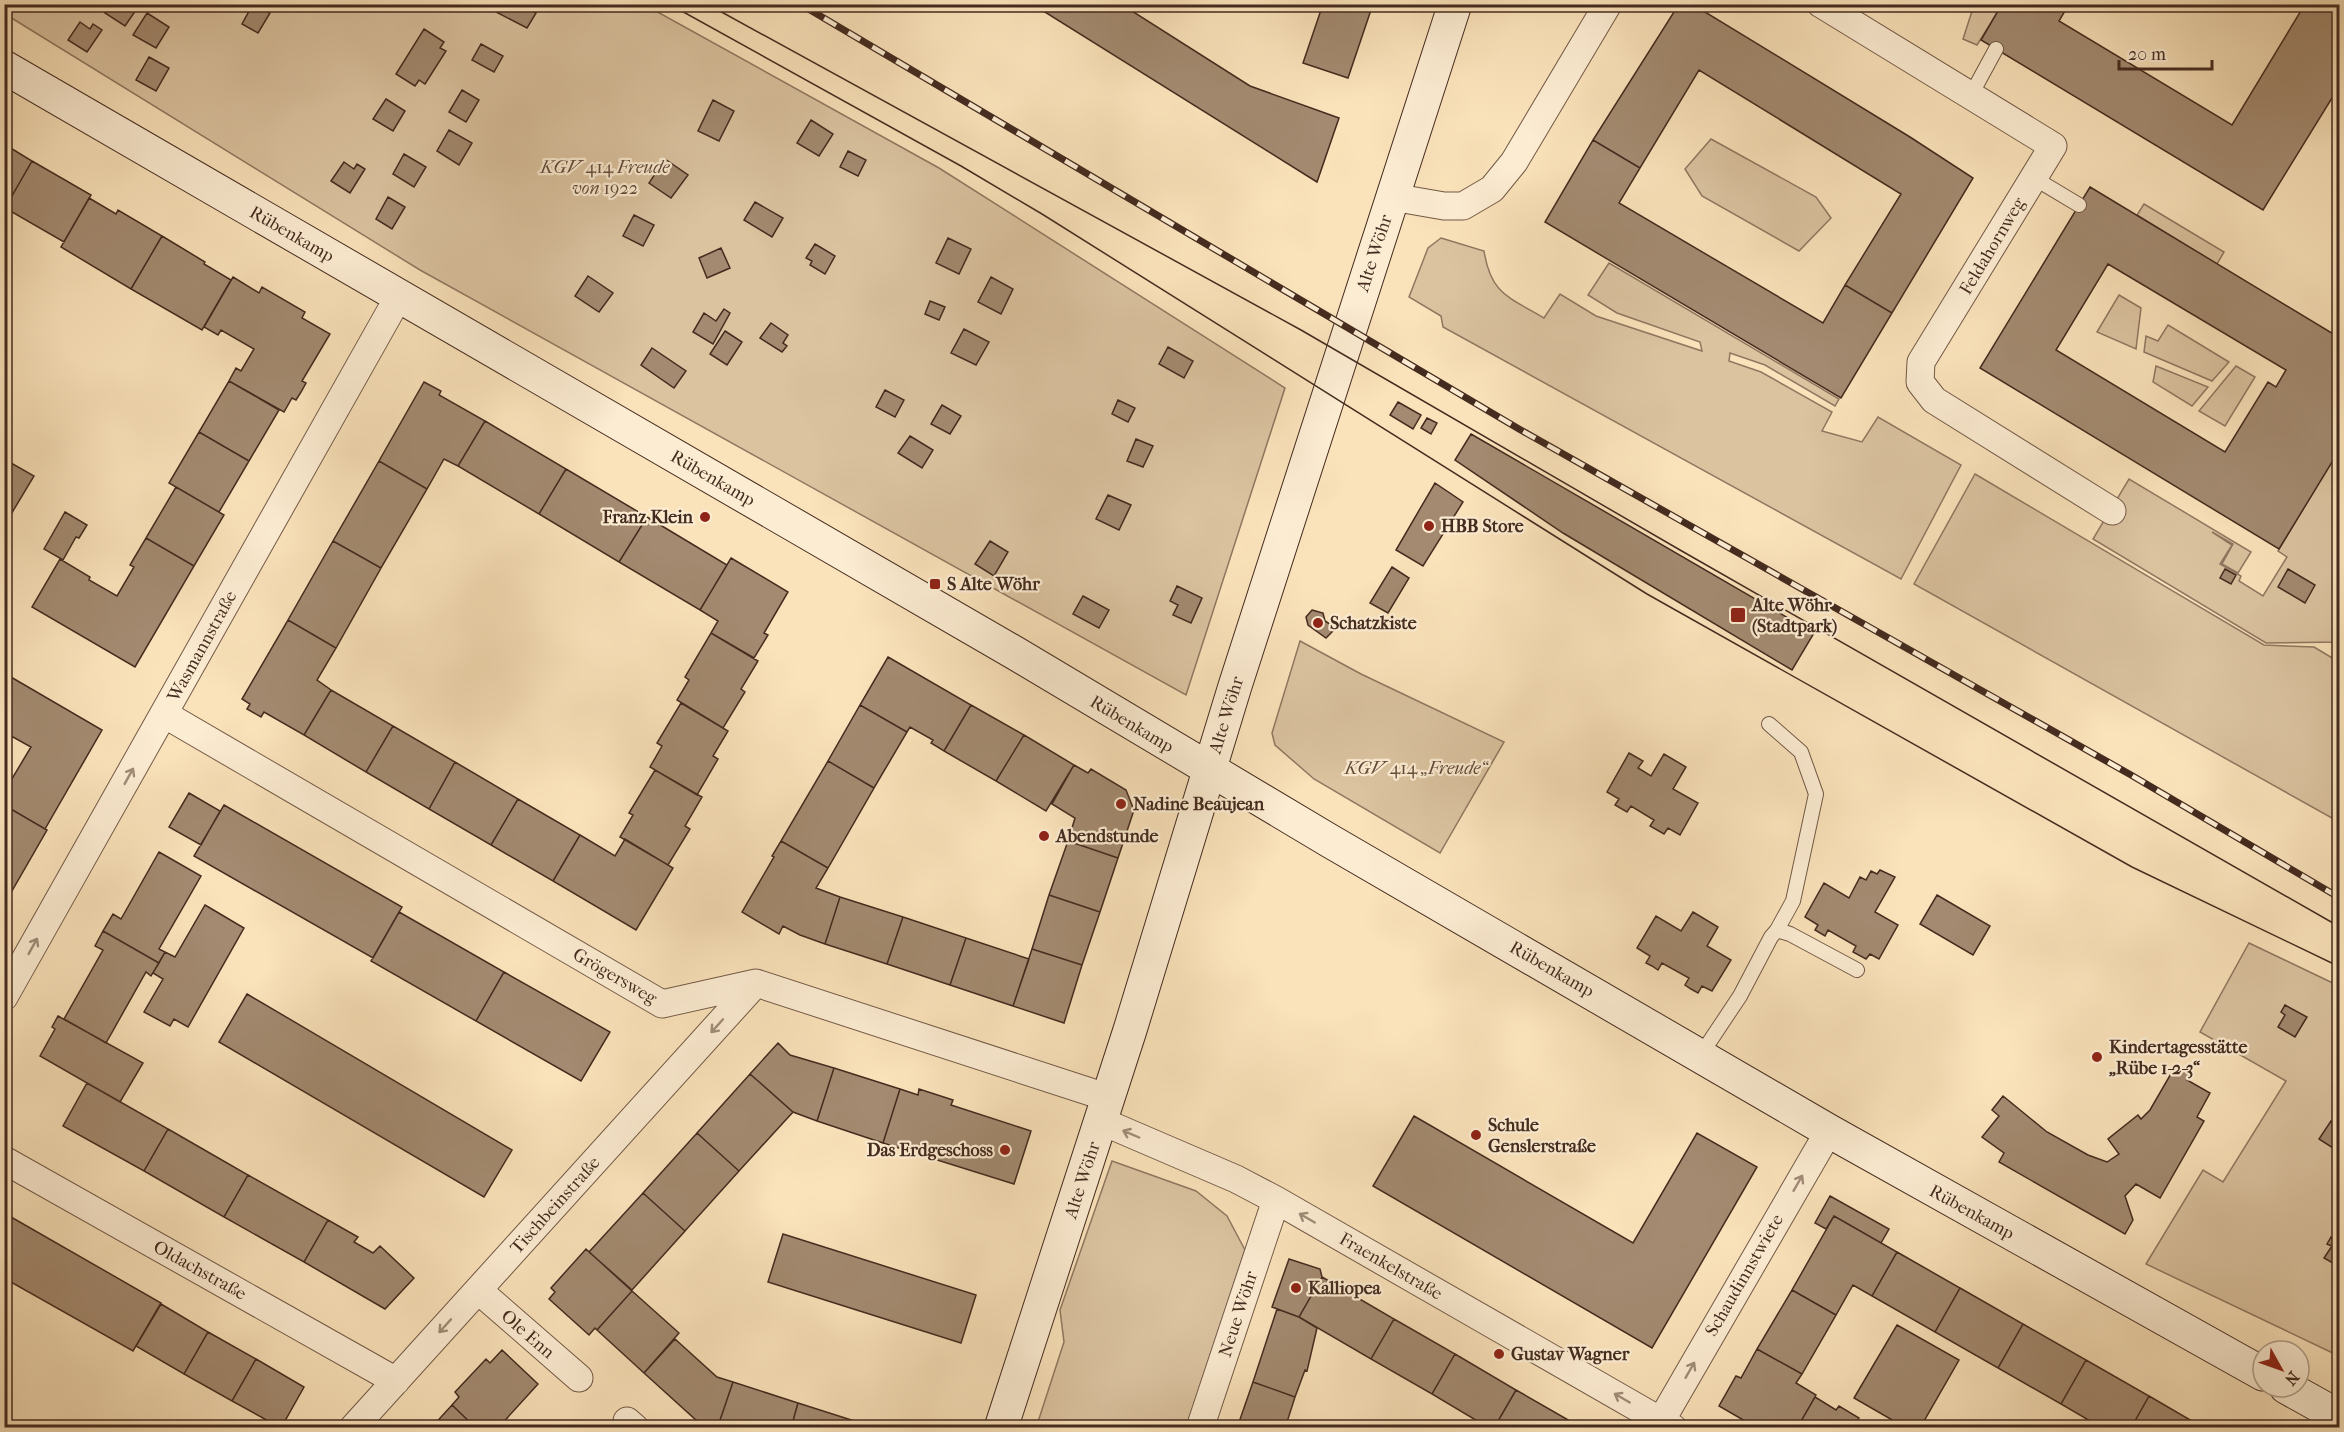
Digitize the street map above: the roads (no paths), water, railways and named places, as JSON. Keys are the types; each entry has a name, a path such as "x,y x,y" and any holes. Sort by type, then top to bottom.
{"street":[{"name":"Alte Wöhr","path":"1001,1428 1105,1109 1234,686 1455,4"},
{"path":"1392,197 1444,206 1463,206 1492,189 1514,162 1608,4"},
{"name":"Feldahornweg","path":"1821,4 2053,146 1921,362 1920,382 1934,400 2112,511"},
{"name":"Rübenkamp","path":"4,67 1015,653 1210,770 1829,1131 2251,1367"},
{"name":"Wasmannstraße","path":"4,997 399,296"},
{"name":"Grögersweg","path":"164,714 662,1004 756,982"},
{"path":"756,982 1105,1109"},
{"name":"Tischbeinstraße","path":"353,1428 756,982"},
{"name":"Fraenkelstraße","path":"1105,1109 1276,1200 1667,1424"},
{"name":"Schaudinnstwiete","path":"1667,1424 1829,1131"},
{"name":"Oldachstraße","path":"4,1160 396,1381"},
{"name":"Neue Wöhr","path":"1200,1428 1276,1200"},
{"name":"Ole Enn","path":"478,1290 579,1378"},
{"path":"2308,1399 2340,1417"}],"lane":[{"path":"1971,95 1996,49"},
{"path":"2034,178 2079,205"},
{"path":"1700,1056 1740,996 1771,937 1793,902 1816,795 1801,752 1769,724"},
{"path":"1777,930 1790,934 1857,970"}],"tram line":[{"path":"669,4 961,166 1042,214 1647,594 2132,867 2340,967"},
{"path":"707,4 1301,330 1680,550 2340,927"}],"railway":[{"path":"800,4 1519,429 2131,775 2340,898"}],"place":[{"name":"Franz Klein","path":"705,517"},
{"name":"HBB Store","path":"1429,526"},
{"name":"S Alte Wöhr","path":"935,584"},
{"name":"Alte Wöhr (Stadtpark)","path":"1738,615"},
{"name":"Schatzkiste","path":"1318,623"},
{"name":"Nadine Beaujean","path":"1121,804"},
{"name":"Abendstunde","path":"1044,836"},
{"name":"Kindertagesstätte „Rübe 1-2-3“","path":"2097,1057"},
{"name":"Schule Genslerstraße","path":"1476,1135"},
{"name":"Das Erdgeschoss","path":"1005,1150"},
{"name":"Kalliopea","path":"1296,1288"},
{"name":"Gustav Wagner","path":"1499,1354"}],"park label":[{"name":"KGV 414 Freude von 1922","path":"605,177"},
{"name":"KGV 414 „Freude“","path":"1416,768"}]}
